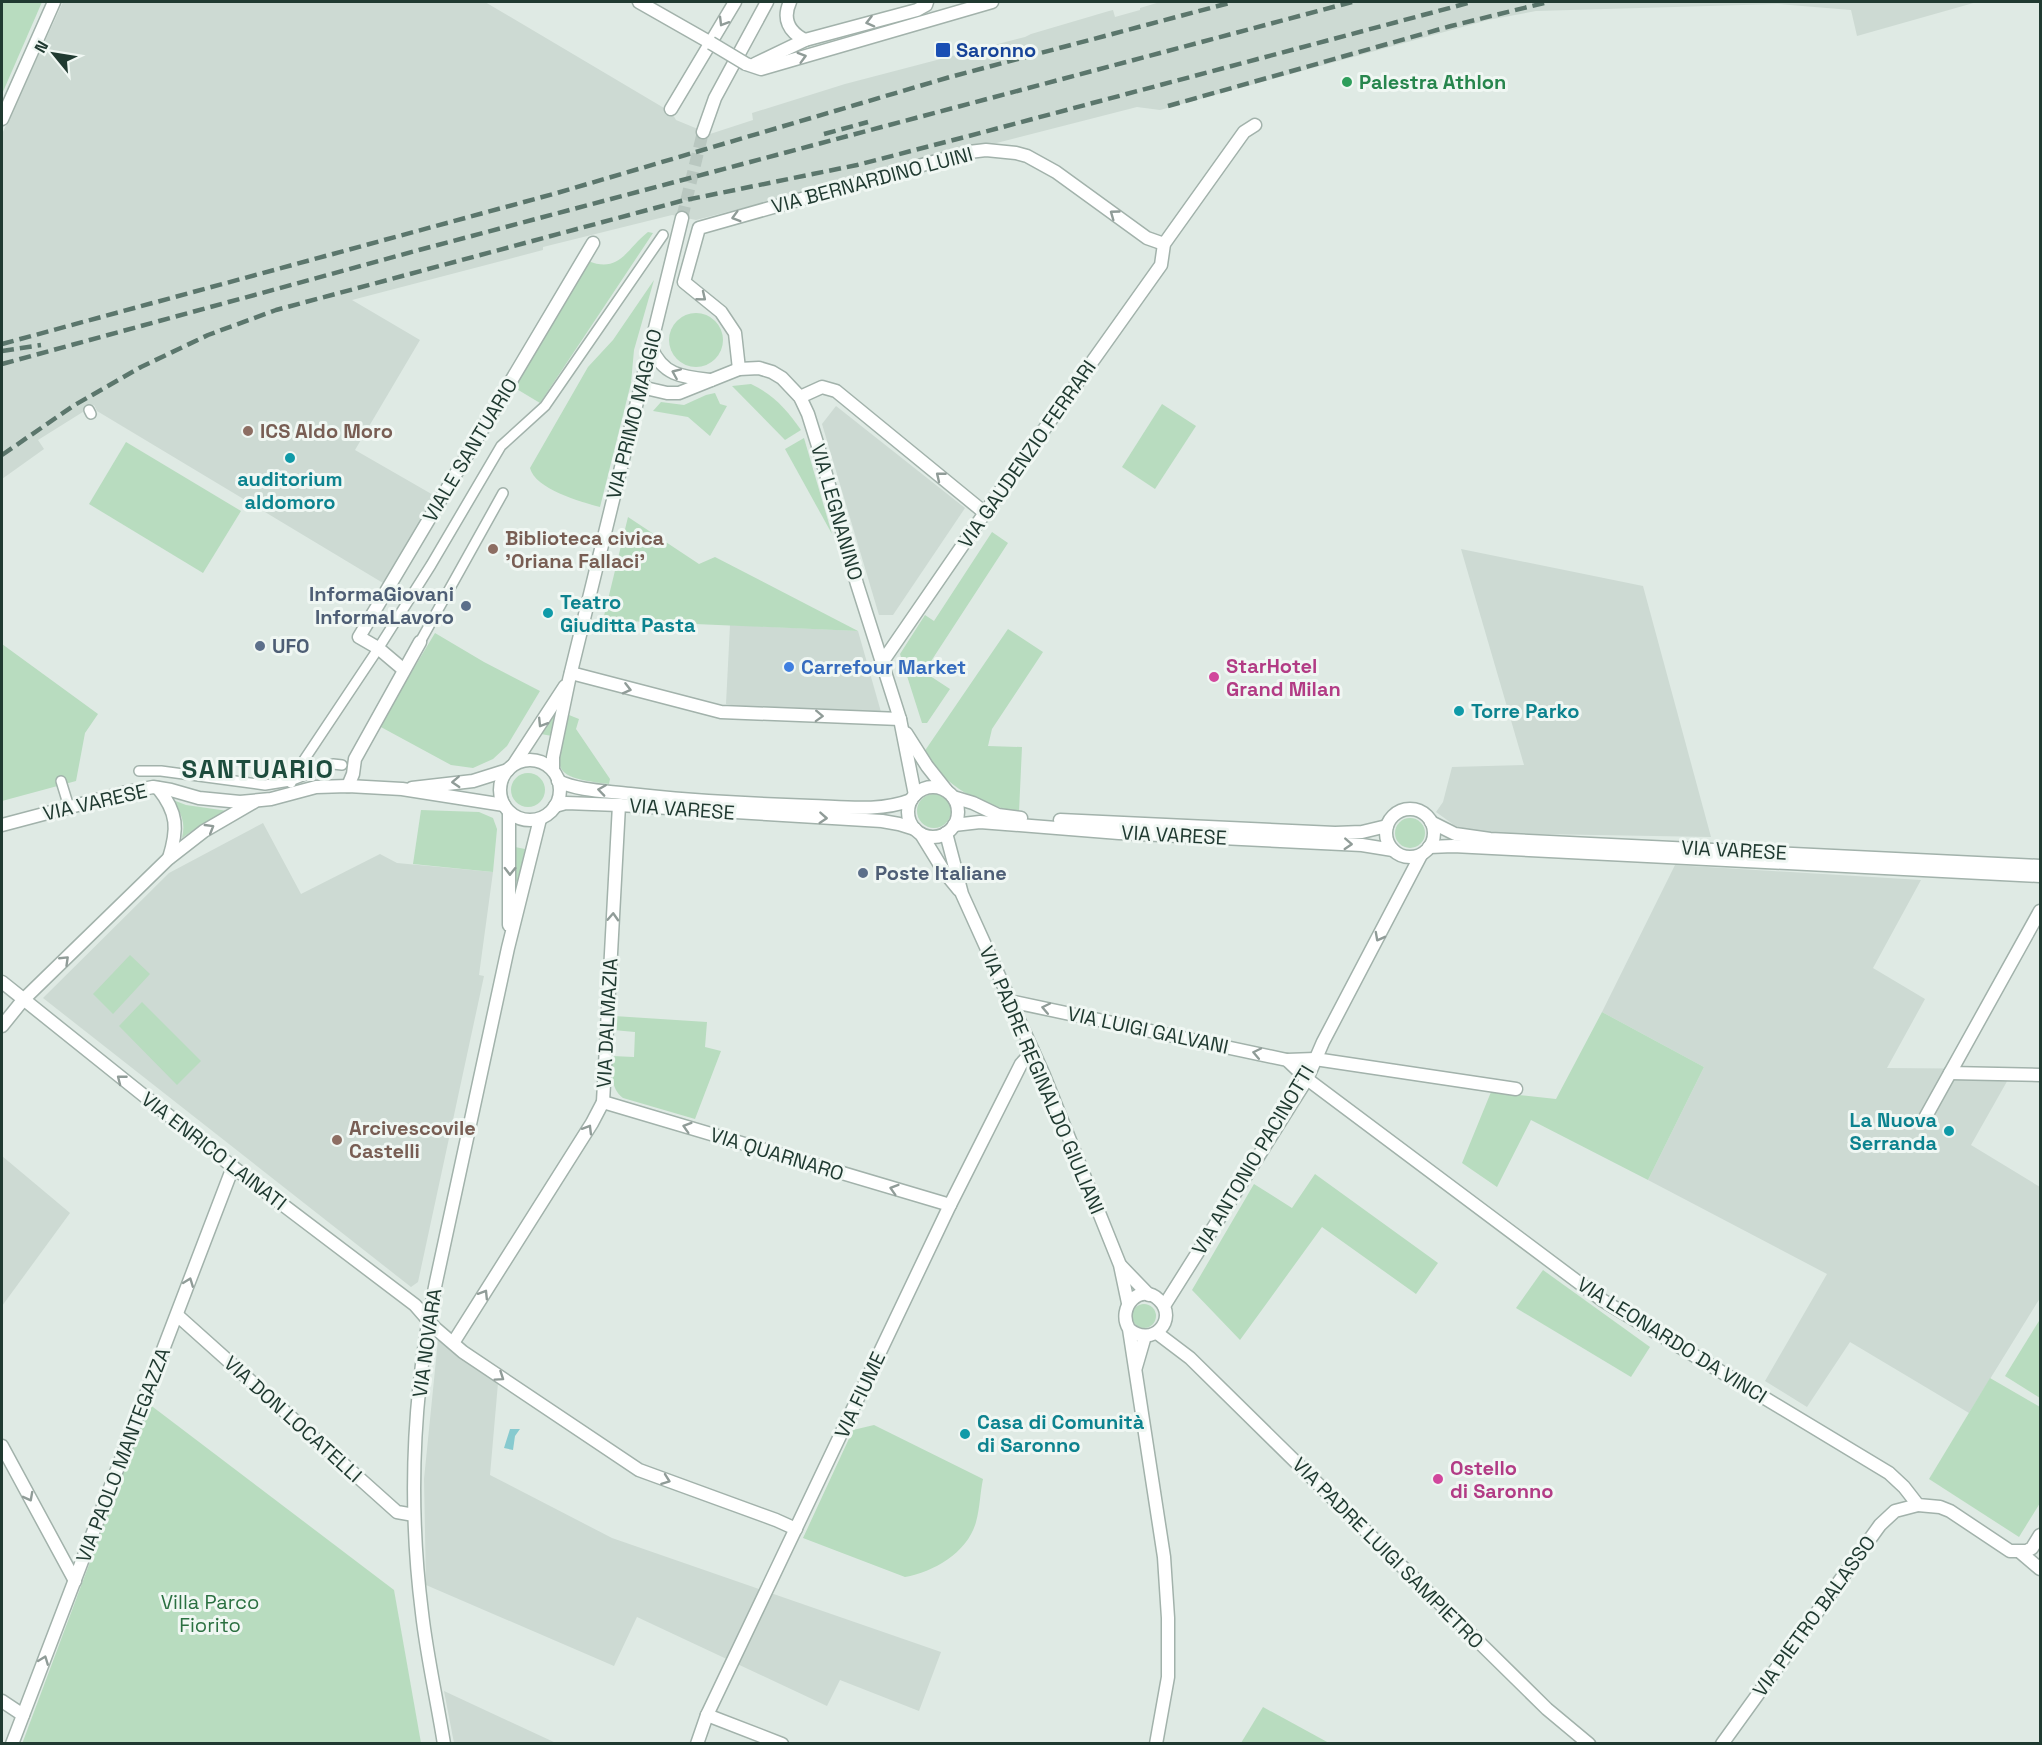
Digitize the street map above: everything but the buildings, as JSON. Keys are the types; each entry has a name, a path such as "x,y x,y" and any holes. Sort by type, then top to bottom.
{"street":[{"path":"2,119 54,2"},
{"path":"639,2 746,64 761,69 992,2"},
{"path":"671,109 735,2"},
{"path":"703,132 715,98 766,2"},
{"path":"790,2 787,7 787,22 790,29 805,40"},
{"path":"746,64 761,62 805,40 917,10 926,3"},
{"name":"VIA GAUDENZIO FERRARI","path":"883,661 1161,265 1164,244 1244,132 1255,124"},
{"name":"VIA BERNARDINO LUINI","path":"739,369 735,333 721,312 684,282 699,228 969,152 986,150 1027,156 1056,172 1147,237 1164,244"},
{"name":"VIA PRIMO MAGGIO","path":"556,776 552,760 570,677 682,218"},
{"name":"VIALE SANTUARIO","path":"378,648 501,446 545,406 663,235"},
{"name":"VIALE SANTUARIO","path":"404,670 378,648 359,637 593,243"},
{"name":"VIA LEGNANINO","path":"651,347 659,362 672,372 680,376 713,380"},
{"name":"VIA LEGNANINO","path":"641,387 667,393 679,393 739,369 759,369 772,372 786,382 800,397 816,438 857,584 883,661 900,722 913,797"},
{"path":"800,397 822,387 836,391 985,513"},
{"path":"348,786 353,774 355,759 503,493"},
{"path":"290,782 378,648"},
{"path":"570,677 721,712 900,722"},
{"name":"VIA PRIMO MAGGIO","path":"511,767 570,677"},
{"name":"VIA LEGNANINO","path":"900,722 927,766 950,794"},
{"path":"522,761 539,761 556,776 560,789 555,806 546,816 540,819 523,820 506,809 500,791 503,776 511,767 522,761"},
{"path":"140,771 160,771 259,785 290,782 333,764 342,765"},
{"name":"VIA VARESE","path":"402,789 473,781 511,767"},
{"name":"VIA VARESE","path":"556,776 573,786 603,791 738,804 861,808 896,804 913,797"},
{"path":"61,781 69,807"},
{"name":"VIA VARESE","path":"2,825 127,792 158,788 207,799 255,802 316,787 402,789 506,809"},
{"path":"930,787 939,787 950,794 958,810 950,829 938,836 918,832 908,815 913,797 922,789 930,787"},
{"path":"158,788 166,798 176,821 176,831 168,860"},
{"name":"VIA VARESE","path":"950,794 998,815 1036,819 1335,833 1362,832 1387,826"},
{"path":"2,1026 23,1000 168,860 204,831 255,802"},
{"name":"VIA VARESE","path":"555,806 566,803 619,805 882,821 899,824 918,832"},
{"name":"VIA DALMAZIA","path":"453,1343 603,1102 619,805"},
{"name":"VIA NOVARA","path":"506,809 508,948"},
{"path":"1396,852 1409,857 1425,851 1434,836 1431,822 1424,814 1410,809 1398,812 1387,826 1386,836 1404,867 1406,885"},
{"name":"VIA NOVARA","path":"444,1743 422,1613 414,1515 414,1467 419,1391 428,1318 508,948 540,819"},
{"name":"VIA VARESE","path":"950,829 980,822 1362,845 1396,852"},
{"name":"VIA VARESE","path":"1431,822 1455,834 1490,839 2040,866"},
{"name":"VIA PADRE REGINALDO GIULIANI","path":"950,829 962,894 1033,1051 1120,1265 1128,1303 1124,1316 1129,1329 1134,1374 1164,1557 1168,1618 1168,1677 1156,1743"},
{"name":"VIA PADRE REGINALDO GIULIANI","path":"918,832 962,894"},
{"name":"VIA VARESE","path":"1425,851 1453,846 2040,876"},
{"name":"VIA ANTONIO PACINOTTI","path":"1164,1306 1307,1079 1315,1059 1425,851"},
{"path":"1925,1118 2040,911"},
{"name":"VIA ENRICO LAINATI","path":"2,982 233,1167 415,1305 435,1328 463,1352 639,1470 796,1529"},
{"name":"VIA LUIGI GALVANI","path":"1009,1001 1287,1060 1315,1059 1516,1089"},
{"name":"VIA FIUME","path":"697,1743 707,1715 950,1205 1017,1072 1033,1051"},
{"path":"1287,1060 1307,1079"},
{"path":"1950,1073 2040,1075"},
{"name":"VIA LEONARDO DA VINCI","path":"1307,1079 1602,1300 1889,1473 1918,1505"},
{"name":"VIA QUARNARO","path":"603,1102 950,1205"},
{"name":"VIA PAOLO MANTEGAZZA","path":"12,1743 233,1167"},
{"name":"VIA PADRE REGINALDO GIULIANI","path":"1120,1265 1149,1295 1160,1301 1166,1311 1134,1374"},
{"path":"1128,1303 1138,1296 1149,1295"},
{"name":"VIA DON LOCATELLI","path":"177,1315 397,1512 414,1515"},
{"path":"1129,1329 1139,1336 1156,1331"},
{"name":"VIA PADRE LUIGI SAMPIETRO","path":"1156,1331 1190,1358 1563,1724 1589,1743"},
{"path":"2,1446 75,1581"},
{"path":"1918,1505 1940,1507 1950,1511 2010,1551 2020,1552 2032,1548 2040,1535"},
{"name":"VIA PIETRO BALASSO","path":"1722,1743 1880,1525 1895,1511 1918,1505"},
{"path":"2020,1552 2040,1569"},
{"path":"2,1701 23,1715"},
{"path":"707,1715 782,1743"}],"shaded area":[{"path":"63,2 485,2 664,108 672,113 676,120 710,134 753,120 752,113 845,84 1025,37 1109,11 1113,10 1115,17 1160,2 1977,2 1857,36 1851,10 1778,4 1536,11 1488,20 1160,110 1137,107 696,220 672,215 543,247 543,250 352,300 420,340 355,450 435,496 383,583 97,411 94,405 38,440 44,449 2,479 2,134"},
{"path":"836,406 965,508 893,615 879,615 822,424"},
{"path":"1461,549 1643,586 1711,837 1470,832 1454,825 1436,812 1443,802 1452,767 1524,765"},
{"name":"Carrefour Market","path":"730,625 858,631 881,712 743,707 726,704"},
{"name":"Arcivescovile Castelli","path":"263,823 301,894 380,854 397,863 493,872 479,975 484,976 418,1282 411,1287 43,998 169,873"},
{"path":"1675,865 1921,880 1873,968 1925,999 1887,1068 2014,1069 1971,1145 2040,1187 2040,1298 1969,1413 1850,1342 1807,1407 1765,1381 1827,1274 1648,1180 1704,1067 1602,1012"},
{"path":"2,1156 70,1213 2,1306"},
{"path":"438,1340 498,1383 490,1475 612,1538 941,1652 919,1711 840,1680 827,1706 637,1617 614,1666 426,1585 424,1479"},
{"path":"444,1691 556,1743 454,1743"}],"green space":[{"path":"2,2 42,2 2,94"},
{"path":"648,232 653,233 540,403 515,388 588,261 599,264 616,262"},
{"path":"654,280 634,350 631,383 600,507 560,494 540,482 530,468 588,367 613,340"},
{"path":"696,313 706,315 715,321 721,330 723,340 721,350 715,359 706,365 696,367 686,365 677,359 671,350 669,340 671,330 677,321 686,315"},
{"path":"751,384 767,393 779,404 801,430 785,440 732,386"},
{"path":"715,393 720,404 727,406 710,436 688,417 653,411 661,402 684,405"},
{"path":"1162,404 1196,426 1155,489 1122,467"},
{"path":"804,438 832,534 785,449"},
{"path":"126,442 241,511 203,573 89,504"},
{"path":"628,517 699,564 715,557 858,631 603,620"},
{"path":"992,532 1008,543 924,672 950,689 927,723 922,723 900,654 925,615 934,621"},
{"path":"1008,629 1043,652 992,729 988,746 1022,747 1019,812 991,805 953,785 924,752"},
{"path":"435,633 540,691 507,746 493,759 473,768 451,765 379,726"},
{"path":"2,644 98,714 85,733 76,781 2,801"},
{"path":"553,713 557,713 552,736 541,734"},
{"path":"569,715 579,719 576,729 610,779 609,784 575,778 565,773 560,767 559,759"},
{"path":"528,773 540,778 545,790 540,802 528,807 516,802 511,790 516,778"},
{"path":"934,794 946,799 951,811 946,823 934,828 922,823 917,811 922,799"},
{"path":"173,800 186,805 228,811 182,838 182,818"},
{"path":"421,810 479,812 493,818 497,829 493,872 413,864"},
{"path":"1410,818 1421,822 1425,833 1421,844 1410,848 1399,844 1395,833 1399,822"},
{"path":"515,847 525,849 518,881 515,882"},
{"path":"130,955 150,974 113,1014 93,994"},
{"path":"142,1002 201,1061 177,1085 119,1026"},
{"path":"1602,1012 1704,1067 1648,1180 1531,1120 1497,1187 1462,1163 1491,1092 1556,1099"},
{"path":"614,1016 707,1022 705,1047 721,1051 695,1119 623,1098 619,1094 613,1079 612,1056 634,1057 635,1032 613,1030"},
{"path":"1315,1174 1438,1263 1416,1294 1322,1227 1240,1340 1192,1290 1254,1184 1292,1208"},
{"path":"1543,1270 1650,1347 1631,1377 1516,1308"},
{"path":"1144,1304 1149,1305 1155,1311 1155,1321 1149,1327 1144,1328 1139,1327 1133,1321 1132,1316 1133,1311 1139,1305"},
{"path":"2040,1322 2040,1398 2005,1376"},
{"path":"1990,1378 2040,1407 2040,1503 2019,1537 1929,1479"},
{"name":"Villa Parco Fiorito","path":"149,1404 394,1590 421,1743 22,1744"},
{"path":"874,1425 983,1479 976,1522 966,1543 948,1559 927,1571 905,1577 803,1538 853,1430"},
{"path":"1263,1707 1329,1743 1241,1743"}],"water":[{"path":"510,1429 520,1429 515,1436 513,1450 504,1448"}],"tunnel":[{"path":"682,218 703,132"}],"railway":[{"path":"2,344 557,193 950,77 1233,2"},
{"path":"2,364 419,250 1352,2"},
{"path":"2,455 73,406 141,367 208,335 276,310 681,201 857,165 1472,2"},
{"path":"1168,106 1451,26 1548,2"},
{"path":"824,134 868,122"},
{"path":"2,351 41,345"}],"place":[{"name":"Saronno","path":"943,50"},
{"name":"Palestra Athlon","path":"1347,82"},
{"name":"ICS Aldo Moro","path":"248,431"},
{"name":"auditorium aldomoro","path":"290,458"},
{"name":"Biblioteca civica 'Oriana Fallaci'","path":"493,549"},
{"name":"InformaGiovani InformaLavoro","path":"466,606"},
{"name":"Teatro Giuditta Pasta","path":"548,613"},
{"name":"UFO","path":"260,646"},
{"name":"Carrefour Market","path":"789,667"},
{"name":"StarHotel Grand Milan","path":"1214,677"},
{"name":"Torre Parko","path":"1459,711"},
{"name":"Poste Italiane","path":"863,873"},
{"name":"La Nuova Serranda","path":"1949,1131"},
{"name":"Arcivescovile Castelli","path":"337,1140"},
{"name":"Casa di Comunità di Saronno","path":"965,1434"},
{"name":"Ostello di Saronno","path":"1438,1479"}],"district":[{"name":"SANTUARIO","path":"258,769"}]}
